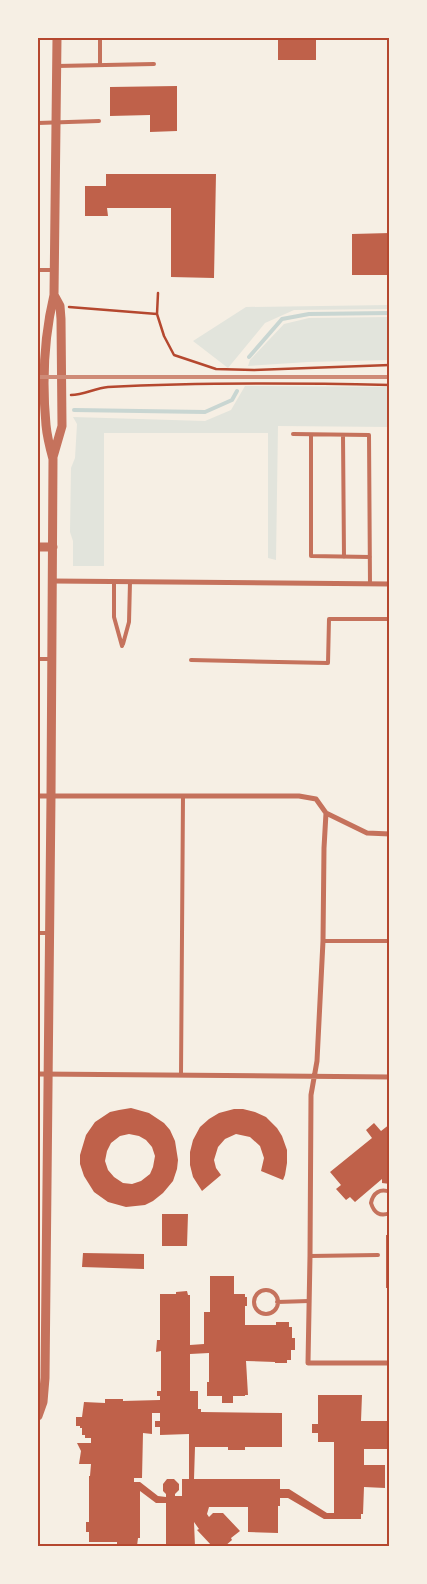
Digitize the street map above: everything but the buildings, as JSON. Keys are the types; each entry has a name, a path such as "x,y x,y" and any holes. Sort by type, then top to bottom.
{"street":[{"path":"38,1416 43,1402 41,1353 42,1217 48,1074 53,581 53,459 46,427 44,377 48,321 54,295 55,270 57,38"},
{"path":"53,459 62,426 60,306 54,295"},
{"path":"38,547 53,547"},
{"path":"53,581 390,584"},
{"path":"38,796 299,796 316,799 326,813 367,833 390,834"},
{"path":"326,813 324,941 317,1061 311,1095 308,1363 390,1363"},
{"path":"38,1074 390,1077"}],"lane":[{"path":"100,38 100,65"},
{"path":"56,66 154,64"},
{"path":"38,123 99,121"},
{"path":"38,270 55,270"},
{"path":"293,434 369,435 370,584"},
{"path":"311,434 312,556 370,557"},
{"path":"343,435 344,557"},
{"path":"114,582 114,617 122,646 129,622 130,582"},
{"path":"191,660 328,662 328,619 390,619"},
{"path":"38,659 52,659"},
{"path":"181,1075 183,796"},
{"path":"38,933 50,933"},
{"path":"324,941 390,941"},
{"path":"390,1192 378,1191 374,1194 371,1203 375,1212 384,1215 390,1213"},
{"path":"310,1256 378,1255"},
{"path":"264,1291 272,1292 278,1302 276,1309 269,1314 261,1314 254,1305 257,1294 264,1291"},
{"path":"278,1302 309,1301"}],"path":[{"path":"158,293 157,314 164,336 174,355 216,369 254,370 390,364"},
{"path":"60,306 157,314"},
{"path":"62,396 75,395 104,387 180,384 254,382 390,385"}],"shaded area":[{"path":"389,305 389,309 294,310 265,323 228,368 193,341 246,307"},
{"path":"389,317 389,360 248,366 250,360 284,324 309,318"},
{"path":"245,386 389,387 389,427 278,426 276,560 268,558 268,433 104,433 104,566 73,566 73,541 70,532 71,468 75,458 77,424 73,417 205,421 231,410"}],"waterway":[{"path":"249,357 282,319 309,314 390,313"},
{"path":"74,410 205,412 232,400 237,391"}],"railway":[{"path":"38,377 390,377"}]}
